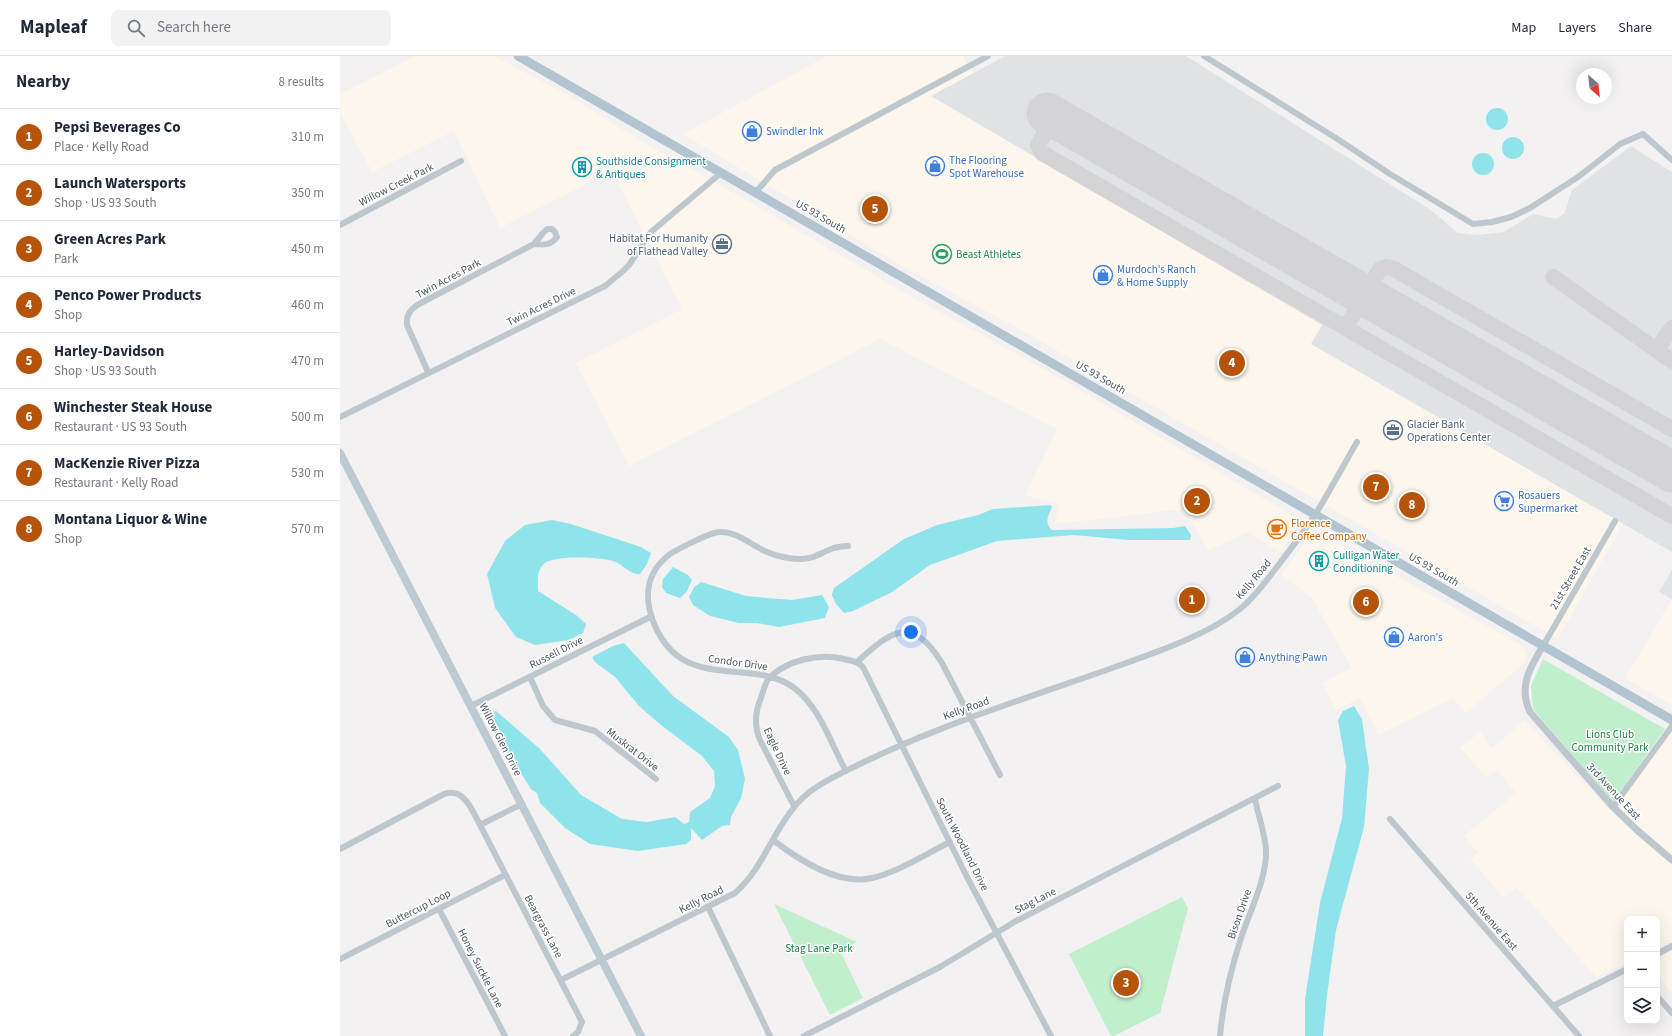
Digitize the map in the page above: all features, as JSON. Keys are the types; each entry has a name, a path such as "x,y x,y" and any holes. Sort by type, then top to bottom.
{"main road":[{"name":"US 93 South","path":"518,56 1672,720"},
{"name":"Willow Glen Drive","path":"340,453 641,1036"}],"street":[{"path":"756,192 775,170 988,56"},
{"path":"1204,56 1472,224 1511,218 1530,208 1578,176 1620,144 1643,134 1672,160"},
{"name":"Willow Creek Park","path":"340,225 461,161"},
{"name":"Twin Acres Drive","path":"340,416 605,286 629,264 651,232 721,172"},
{"name":"Twin Acres Park","path":"428,372 409,330 407,318 410,311 419,304 534,244"},
{"name":"Kelly Road","path":"561,980 735,893 746,883 758,867 786,817 794,806 816,787 901,745 970,717 1152,654 1223,621 1241,609 1256,594 1315,514 1357,442"},
{"name":"21st Street East","path":"1543,646 1615,521"},
{"path":"650,617 648,602 649,585 654,571 669,555 714,533 734,534 768,553 800,559 813,558 833,548 848,546"},
{"name":"Russell Drive","path":"471,706 650,617"},
{"name":"Condor Drive","path":"650,617 670,649 688,662 722,671 771,677 791,686 811,705 846,771"},
{"path":"771,677 791,664 816,657 836,657 857,662 882,641 893,634 906,632 919,636 929,644 942,663 1000,774"},
{"name":"3rd Avenue East","path":"1543,646 1532,663 1525,685 1527,705 1536,721 1613,808 1672,860"},
{"name":"South Woodland Drive","path":"857,662 863,667 950,842 1050,1036"},
{"name":"Muskrat Drive","path":"530,677 543,706 554,720 594,731 656,779"},
{"name":"Eagle Drive","path":"771,677 766,684 758,707 756,730 794,806"},
{"path":"1613,808 1672,726"},
{"name":"Stag Lane","path":"804,1036 934,970 1016,921 1278,786"},
{"path":"340,848 450,792 457,793 464,798 480,824 522,804"},
{"name":"Bison Drive","path":"1220,1036 1223,1011 1235,958 1258,888 1265,859 1265,841 1255,799"},
{"name":"5th Avenue East","path":"1390,819 1578,1036"},
{"name":"Beargrass Lane","path":"480,824 582,1022 578,1032 573,1036"},
{"path":"773,840 794,855 823,870 843,878 858,880 872,878 887,873 950,842"},
{"name":"Buttercup Loop","path":"340,959 506,875"},
{"path":"708,907 770,1036"},
{"name":"Honey Suckle Lane","path":"439,909 505,1036"},
{"path":"1660,952 1672,946"},
{"path":"1553,1006 1624,970"},
{"path":"1660,1000 1672,1014"}],"shaded area":[{"path":"415,56 494,56 564,93 641,141 736,194 903,292 1058,377 1295,517 1299,524 1281,553 1248,532 1209,550 1183,509 1054,524 1060,504 1025,495 1057,429 880,339 629,466 576,363 682,309 612,171 500,228 454,131 372,172 340,112 340,94"},
{"path":"827,56 963,56 973,74 931,96 1322,325 1311,344 1623,523 1558,639 1023,331 904,267 683,134"},
{"path":"1005,56 1186,56 1431,210 1458,233 1478,235 1504,232 1533,214 1556,219 1564,214 1572,190 1631,146 1672,172 1672,552 1311,344 1322,325 931,96"},
{"path":"1317,532 1519,644 1526,651 1527,661 1466,713 1453,698 1379,735 1360,698 1336,710 1323,683 1351,667 1312,598 1281,574 1310,536"},
{"path":"1672,570 1672,599 1659,592"},
{"path":"1672,599 1672,705 1625,678"},
{"path":"1525,721 1610,810 1665,729 1672,733 1672,940 1660,946 1660,916 1624,916 1624,963 1596,977 1517,887 1504,898 1470,859 1478,853 1464,836 1516,793 1497,770 1487,778 1460,748 1480,732 1492,748"},
{"path":"1672,951 1672,992 1660,978 1660,957"}],"green space":[{"name":"Lions Club Community Park","path":"1543,659 1665,729 1613,802 1533,709 1531,686"},
{"path":"1182,897 1188,908 1160,1013 1114,1036 1111,1036 1069,954"},
{"name":"Stag Lane Park","path":"774,904 857,942 840,951 863,998 830,1015"}],"water":[{"path":"1497,108 1505,111 1508,119 1505,127 1497,130 1489,127 1486,119 1489,111"},
{"path":"1513,137 1521,140 1524,148 1521,156 1513,159 1505,156 1502,148 1505,140"},
{"path":"1483,153 1491,156 1494,164 1491,172 1483,175 1475,172 1472,164 1475,156"},
{"path":"1050,505 1052,507 1047,522 1052,530 1173,528 1185,526 1191,535 1190,540 1128,540 1074,535 997,541 930,565 892,592 853,611 844,613 836,604 832,595 834,588 904,539 937,525 978,515 993,509"},
{"path":"552,520 571,524 641,547 651,553 647,564 640,574 631,572 616,562 610,560 569,558 551,560 545,563 539,572 538,591 576,615 586,624 583,633 569,640 535,645 516,637 495,608 487,574 505,541 525,525"},
{"path":"673,567 688,575 692,580 687,591 680,598 666,593 662,587 663,579"},
{"path":"701,582 746,596 792,600 822,595 829,607 825,618 779,627 757,623 739,623 710,616 693,605 689,597 694,587"},
{"path":"624,643 673,696 729,737 738,750 745,779 741,798 731,817 730,825 722,826 702,840 691,828 691,840 686,844 638,851 590,844 565,828 540,803 537,793 531,789 486,719 487,713 496,711 540,749 581,795 622,819 647,822 675,817 684,824 689,822 690,812 710,798 715,786 714,771 702,756 661,725 639,706 615,677 595,662 592,657 613,646"},
{"path":"1354,706 1362,719 1369,769 1364,827 1336,930 1323,1036 1305,1036 1305,999 1320,903 1342,818 1346,766 1338,720 1343,711"}],"taxiway":[{"path":"1054,117 1038,145 1042,153 1672,516"},
{"path":"1346,327 1380,269 1386,267 1394,269 1672,429"},
{"path":"1553,277 1672,361"},
{"path":"1656,350 1672,328"},
{"path":"1668,470 1672,464"}],"runway":[{"path":"1047,113 1672,472"}],"place":[{"name":"Swindler Ink","path":"752,131"},
{"name":"The Flooring Spot Warehouse","path":"935,166"},
{"name":"Southside Consignment & Antiques","path":"582,167"},
{"name":"Harley-Davidson","path":"875,209"},
{"name":"Habitat For Humanity of Flathead Valley","path":"722,244"},
{"name":"Beast Athletes","path":"942,254"},
{"name":"Murdoch's Ranch & Home Supply","path":"1103,275"},
{"name":"Penco Power Products","path":"1232,363"},
{"name":"Glacier Bank Operations Center","path":"1393,430"},
{"name":"MacKenzie River Pizza","path":"1376,487"},
{"name":"Launch Watersports","path":"1197,501"},
{"name":"Rosauers Supermarket","path":"1504,501"},
{"name":"Montana Liquor & Wine","path":"1412,505"},
{"name":"Florence Coffee Company","path":"1277,529"},
{"name":"Culligan Water Conditioning","path":"1319,561"},
{"name":"Pepsi Beverages Co","path":"1192,600"},
{"name":"Winchester Steak House","path":"1366,602"},
{"name":"Aaron's","path":"1394,637"},
{"name":"Anything Pawn","path":"1245,657"},
{"name":"Green Acres Park","path":"1126,983"}]}
